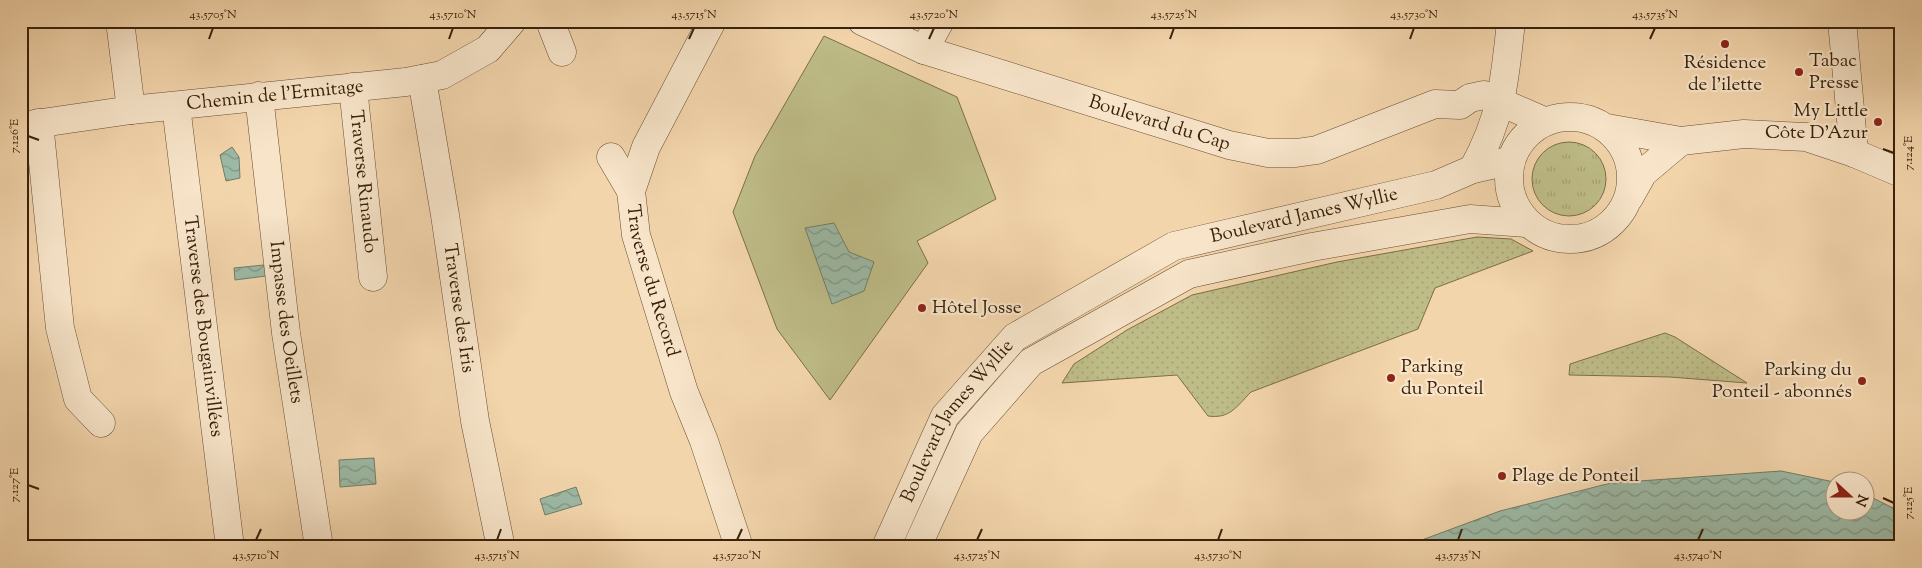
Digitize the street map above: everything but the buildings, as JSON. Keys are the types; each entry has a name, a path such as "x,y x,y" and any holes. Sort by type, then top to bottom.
{"street":[{"path":"120,21 131,110"},
{"name":"Chemin de l'Ermitage","path":"30,124 131,110 442,76 488,48 512,21"},
{"path":"550,21 562,52"},
{"name":"Traverse du Record","path":"712,21 646,148 631,191 636,235 684,392 704,441 739,547"},
{"name":"Boulevard du Cap","path":"862,21 924,50 1230,145 1268,153 1296,153 1317,150 1435,104 1460,105 1470,98 1484,96 1544,122"},
{"path":"924,50 940,21"},
{"path":"1473,169 1489,141 1501,103 1511,21"},
{"path":"1842,21 1854,153"},
{"name":"Traverse des Iris","path":"422,79 445,215 476,421 499,538"},
{"name":"Traverse Rinaudo","path":"353,87 372,277"},
{"name":"Impasse des Oeillets","path":"259,96 286,333 319,547"},
{"path":"1460,105 1471,122 1509,161"},
{"name":"Traverse des Bougainvillées","path":"176,106 230,547"},
{"path":"1627,201 1631,181 1629,161 1621,142 1607,128 1592,120 1576,116 1560,117 1544,122 1524,137 1509,161 1510,193 1516,209 1527,223 1544,234 1564,239 1584,238 1602,230 1617,217 1627,201 1643,173 1681,141"},
{"path":"30,124 60,328 78,399 101,423"},
{"path":"1607,128 1681,141 1744,134 1806,137 1854,153 1901,173"},
{"path":"611,157 631,191"},
{"name":"Boulevard James Wyllie","path":"886,547 945,416 1015,337 1174,246 1436,185 1473,169 1509,161"},
{"name":"Boulevard James Wyllie","path":"917,547 969,433 1031,362 1189,274 1312,247 1470,219 1527,223"},
{"path":"1105,285 1120,312"},
{"path":"984,373 1001,396"}],"green space":[{"path":"824,36 957,97 996,199 917,241 928,263 830,400 777,329 733,212 755,156"},
{"path":"1562,142 1576,142 1590,148 1600,158 1606,172 1604,193 1590,210 1576,216 1562,216 1548,210 1538,200 1532,186 1532,172 1538,158 1548,148"},
{"path":"1477,237 1511,239 1533,251 1435,288 1418,329 1251,392 1237,407 1222,416 1208,416 1177,375 1062,383 1074,364 1127,330 1192,295 1337,262"},
{"path":"1665,333 1675,337 1747,383 1670,377 1569,375 1570,364"}],"water":[{"path":"232,147 239,157 240,178 226,181 220,155"},
{"path":"834,223 849,252 874,262 864,291 832,304 805,228"},
{"path":"264,265 266,276 235,280 234,268"},
{"path":"374,458 376,484 340,487 339,460"},
{"path":"1781,471 1824,480 1824,520 1874,520 1874,498 1901,512 1901,547 1403,547 1500,511 1611,483"},
{"path":"576,487 582,504 545,515 540,499"}],"place":[{"name":"Résidence de l'ilette","path":"1725,44"},
{"name":"Tabac Presse","path":"1799,72"},
{"name":"My Little Côte D'Azur","path":"1878,122"},
{"name":"Hôtel Josse","path":"922,308"},
{"name":"Parking du Ponteil","path":"1391,378"},
{"name":"Parking du Ponteil - abonnés","path":"1862,381"},
{"name":"Plage de Ponteil","path":"1502,476"}]}
